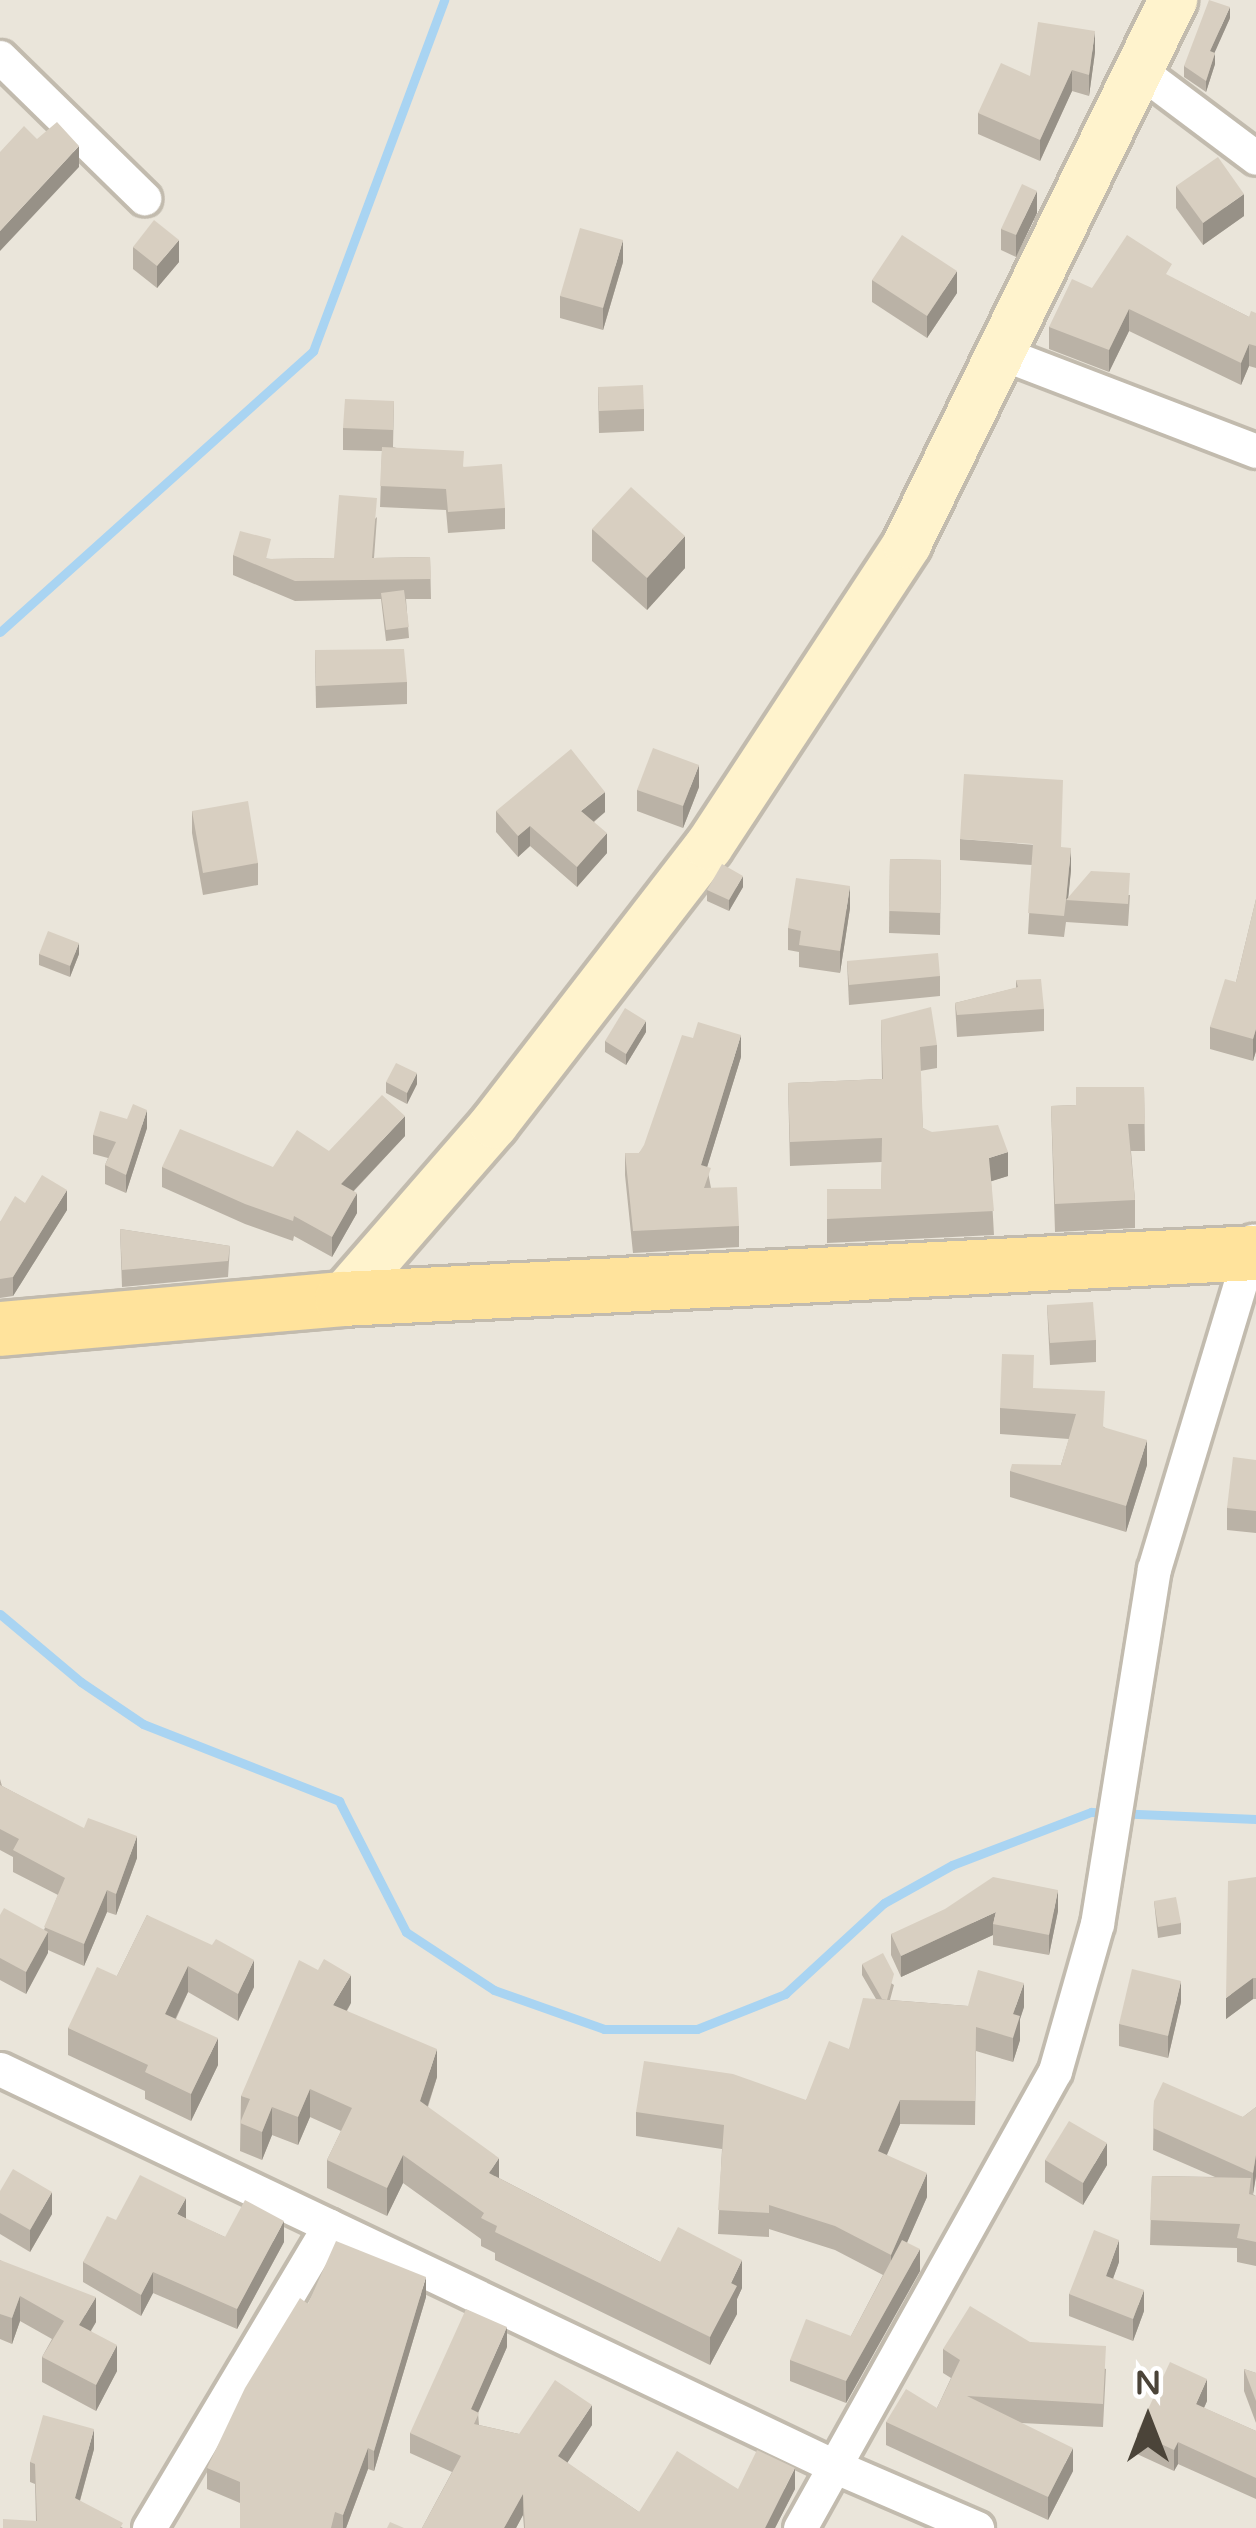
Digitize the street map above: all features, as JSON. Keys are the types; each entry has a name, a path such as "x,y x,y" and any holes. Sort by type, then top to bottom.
{"main road":[{"path":"0,1329 342,1299 1253,1247"}],"street":[{"path":"342,1299 494,1124 710,846 908,544 1173,0"},
{"path":"0,56 144,198"},
{"path":"1139,70 1256,158"},
{"path":"1001,353 1256,451"},
{"path":"800,2528 1054,2072 1097,1924 1154,1569 1253,1247"},
{"path":"0,2068 834,2466 976,2528"},
{"path":"149,2528 329,2226"}],"shaded area":[{"path":"0,0 1256,0 1256,2528 0,2528"}],"building":[{"path":"1209,0 1230,7 1210,51 1215,53 1206,81 1184,66"},
{"path":"1038,22 1095,31 1089,75 1072,70 1040,140 978,113 1001,63 1030,76"},
{"path":"57,122 79,146 0,231 0,152 24,126 37,139"},
{"path":"1218,157 1244,194 1203,223 1176,186"},
{"path":"1022,184 1037,191 1016,235 1001,229"},
{"path":"154,220 179,240 157,266 133,247"},
{"path":"580,228 623,240 603,308 560,296"},
{"path":"902,235 957,271 927,316 872,280"},
{"path":"1127,235 1172,264 1166,274 1249,317 1251,311 1256,313 1256,346 1249,344 1241,363 1129,309 1109,350 1049,327 1072,279 1092,288"},
{"path":"643,385 644,409 599,411 598,387"},
{"path":"345,399 394,401 393,430 343,428"},
{"path":"382,447 464,451 463,467 502,464 505,508 448,512 446,489 380,486"},
{"path":"631,487 685,536 647,578 592,529"},
{"path":"339,495 377,498 372,558 430,557 431,579 295,581 233,555 240,531 271,539 266,559 334,558"},
{"path":"404,590 409,627 386,630 381,593"},
{"path":"404,649 407,682 316,686 315,650"},
{"path":"653,748 699,765 683,806 637,790"},
{"path":"571,749 605,792 581,811 607,833 577,867 530,826 518,836 496,811"},
{"path":"964,774 1063,780 1061,847 1071,848 1064,916 1028,913 1033,844 960,839"},
{"path":"248,801 258,863 203,873 192,811"},
{"path":"890,859 941,860 940,913 889,911"},
{"path":"722,864 743,876 729,900 707,890"},
{"path":"1091,871 1130,873 1128,904 1066,900"},
{"path":"796,878 850,886 840,951 799,945 801,931 788,928"},
{"path":"1256,899 1253,1039 1210,1027 1225,979 1236,982"},
{"path":"48,931 79,943 70,966 39,954"},
{"path":"938,953 940,976 849,985 847,961"},
{"path":"1041,979 1044,1009 957,1015 955,1003 1018,987 1016,980"},
{"path":"931,1007 937,1045 920,1047 923,1128 932,1132 998,1125 1008,1152 989,1158 994,1211 827,1219 827,1189 881,1189 882,1138 790,1142 788,1083 883,1079 881,1020"},
{"path":"625,1008 646,1021 626,1054 605,1041"},
{"path":"698,1022 741,1035 701,1165 711,1168 704,1188 737,1187 739,1226 633,1231 625,1153 639,1153 644,1145 682,1035 693,1038"},
{"path":"396,1063 417,1073 407,1093 386,1082"},
{"path":"1076,1087 1144,1087 1145,1124 1128,1124 1135,1200 1055,1204 1051,1106 1076,1105"},
{"path":"382,1095 405,1116 341,1184 357,1193 332,1237 294,1216 293,1221 245,1204 162,1167 180,1129 273,1167 297,1130 329,1151"},
{"path":"133,1104 147,1110 126,1175 105,1165 116,1142 93,1135 100,1111 127,1119"},
{"path":"42,1175 67,1190 13,1277 0,1279 0,1222 15,1196 25,1203"},
{"path":"120,1229 230,1246 228,1261 122,1270"},
{"path":"1093,1302 1096,1340 1050,1343 1047,1305"},
{"path":"1002,1354 1034,1355 1033,1388 1105,1391 1103,1427 1147,1440 1126,1506 1010,1471 1012,1464 1061,1465 1076,1414 1000,1408"},
{"path":"1233,1457 1256,1460 1256,1511 1227,1508"},
{"path":"0,1785 84,1828 88,1818 137,1836 116,1894 107,1890 84,1944 44,1927 65,1878 13,1850 19,1839 0,1829"},
{"path":"993,1877 1058,1890 1049,1935 993,1924 996,1912 901,1956 891,1934 945,1909"},
{"path":"1256,1877 1256,1978 1226,1998 1228,1881"},
{"path":"1176,1897 1181,1923 1158,1927 1154,1901"},
{"path":"4,1908 48,1932 26,1972 0,1958"},
{"path":"147,1915 212,1945 216,1939 254,1960 238,1994 188,1966 165,2014 218,2038 191,2094 145,2072 148,2065 68,2028 97,1967 117,1976"},
{"path":"883,1953 894,1974 887,2000 862,1964"},
{"path":"324,1959 351,1975 333,2005 437,2049 420,2101 499,2158 489,2173 660,2262 678,2227 742,2260 731,2283 737,2286 710,2337 495,2232 497,2226 481,2218 484,2213 403,2155 387,2188 327,2160 352,2108 310,2089 298,2117 272,2107 262,2132 240,2123 250,2099 241,2096 299,1960 318,1970"},
{"path":"1132,1969 1181,1981 1168,2036 1119,2024"},
{"path":"978,1970 1024,1983 1013,2014 1020,2016 1013,2038 976,2027 975,2101 900,2100 878,2151 927,2173 891,2255 835,2226 769,2205 769,2213 718,2210 724,2125 636,2112 644,2061 733,2074 806,2100 829,2041 849,2049 863,1998 968,2006"},
{"path":"1163,2082 1243,2117 1256,2107 1253,2173 1153,2128 1154,2101"},
{"path":"1069,2121 1107,2143 1083,2183 1045,2160"},
{"path":"13,2169 52,2192 30,2230 0,2213 0,2191"},
{"path":"140,2175 186,2198 177,2214 225,2237 245,2200 284,2221 237,2309 153,2272 141,2295 83,2262 107,2216 116,2220"},
{"path":"1152,2176 1251,2178 1256,2242 1237,2238 1240,2224 1150,2220"},
{"path":"1094,2230 1119,2240 1106,2276 1144,2290 1133,2319 1069,2294"},
{"path":"902,2240 920,2249 846,2381 790,2360 806,2319 851,2336"},
{"path":"336,2241 426,2277 374,2451 368,2448 343,2515 335,2512 331,2528 240,2528 240,2482 207,2468 245,2388 300,2298 308,2304"},
{"path":"0,2260 96,2297 79,2325 117,2345 96,2385 42,2357 64,2321 20,2296 12,2318 0,2314"},
{"path":"970,2306 1030,2342 1106,2346 1103,2404 967,2396 1073,2448 1048,2497 886,2422 906,2389 937,2408 960,2360 943,2349"},
{"path":"466,2309 507,2327 471,2409 479,2413 474,2424 519,2434 555,2380 592,2405 558,2456 639,2512 677,2451 738,2489 757,2450 795,2468 765,2528 525,2528 523,2494 504,2528 422,2528 461,2456 410,2433"},
{"path":"1170,2362 1207,2379 1196,2404 1256,2431 1256,2478 1178,2442 1174,2450 1137,2433"},
{"path":"1244,2369 1256,2373 1256,2401"},
{"path":"43,2415 94,2429 75,2498 123,2523 120,2528 3,2528 3,2519 37,2521 35,2464 30,2462"}],"waterway":[{"path":"0,632 313,351 444,0"},
{"path":"0,1614 81,1682 143,1724 339,1801 406,1932 494,1990 604,2029 697,2029 785,1994 884,1903 952,1865 1091,1812 1256,1819"}]}
